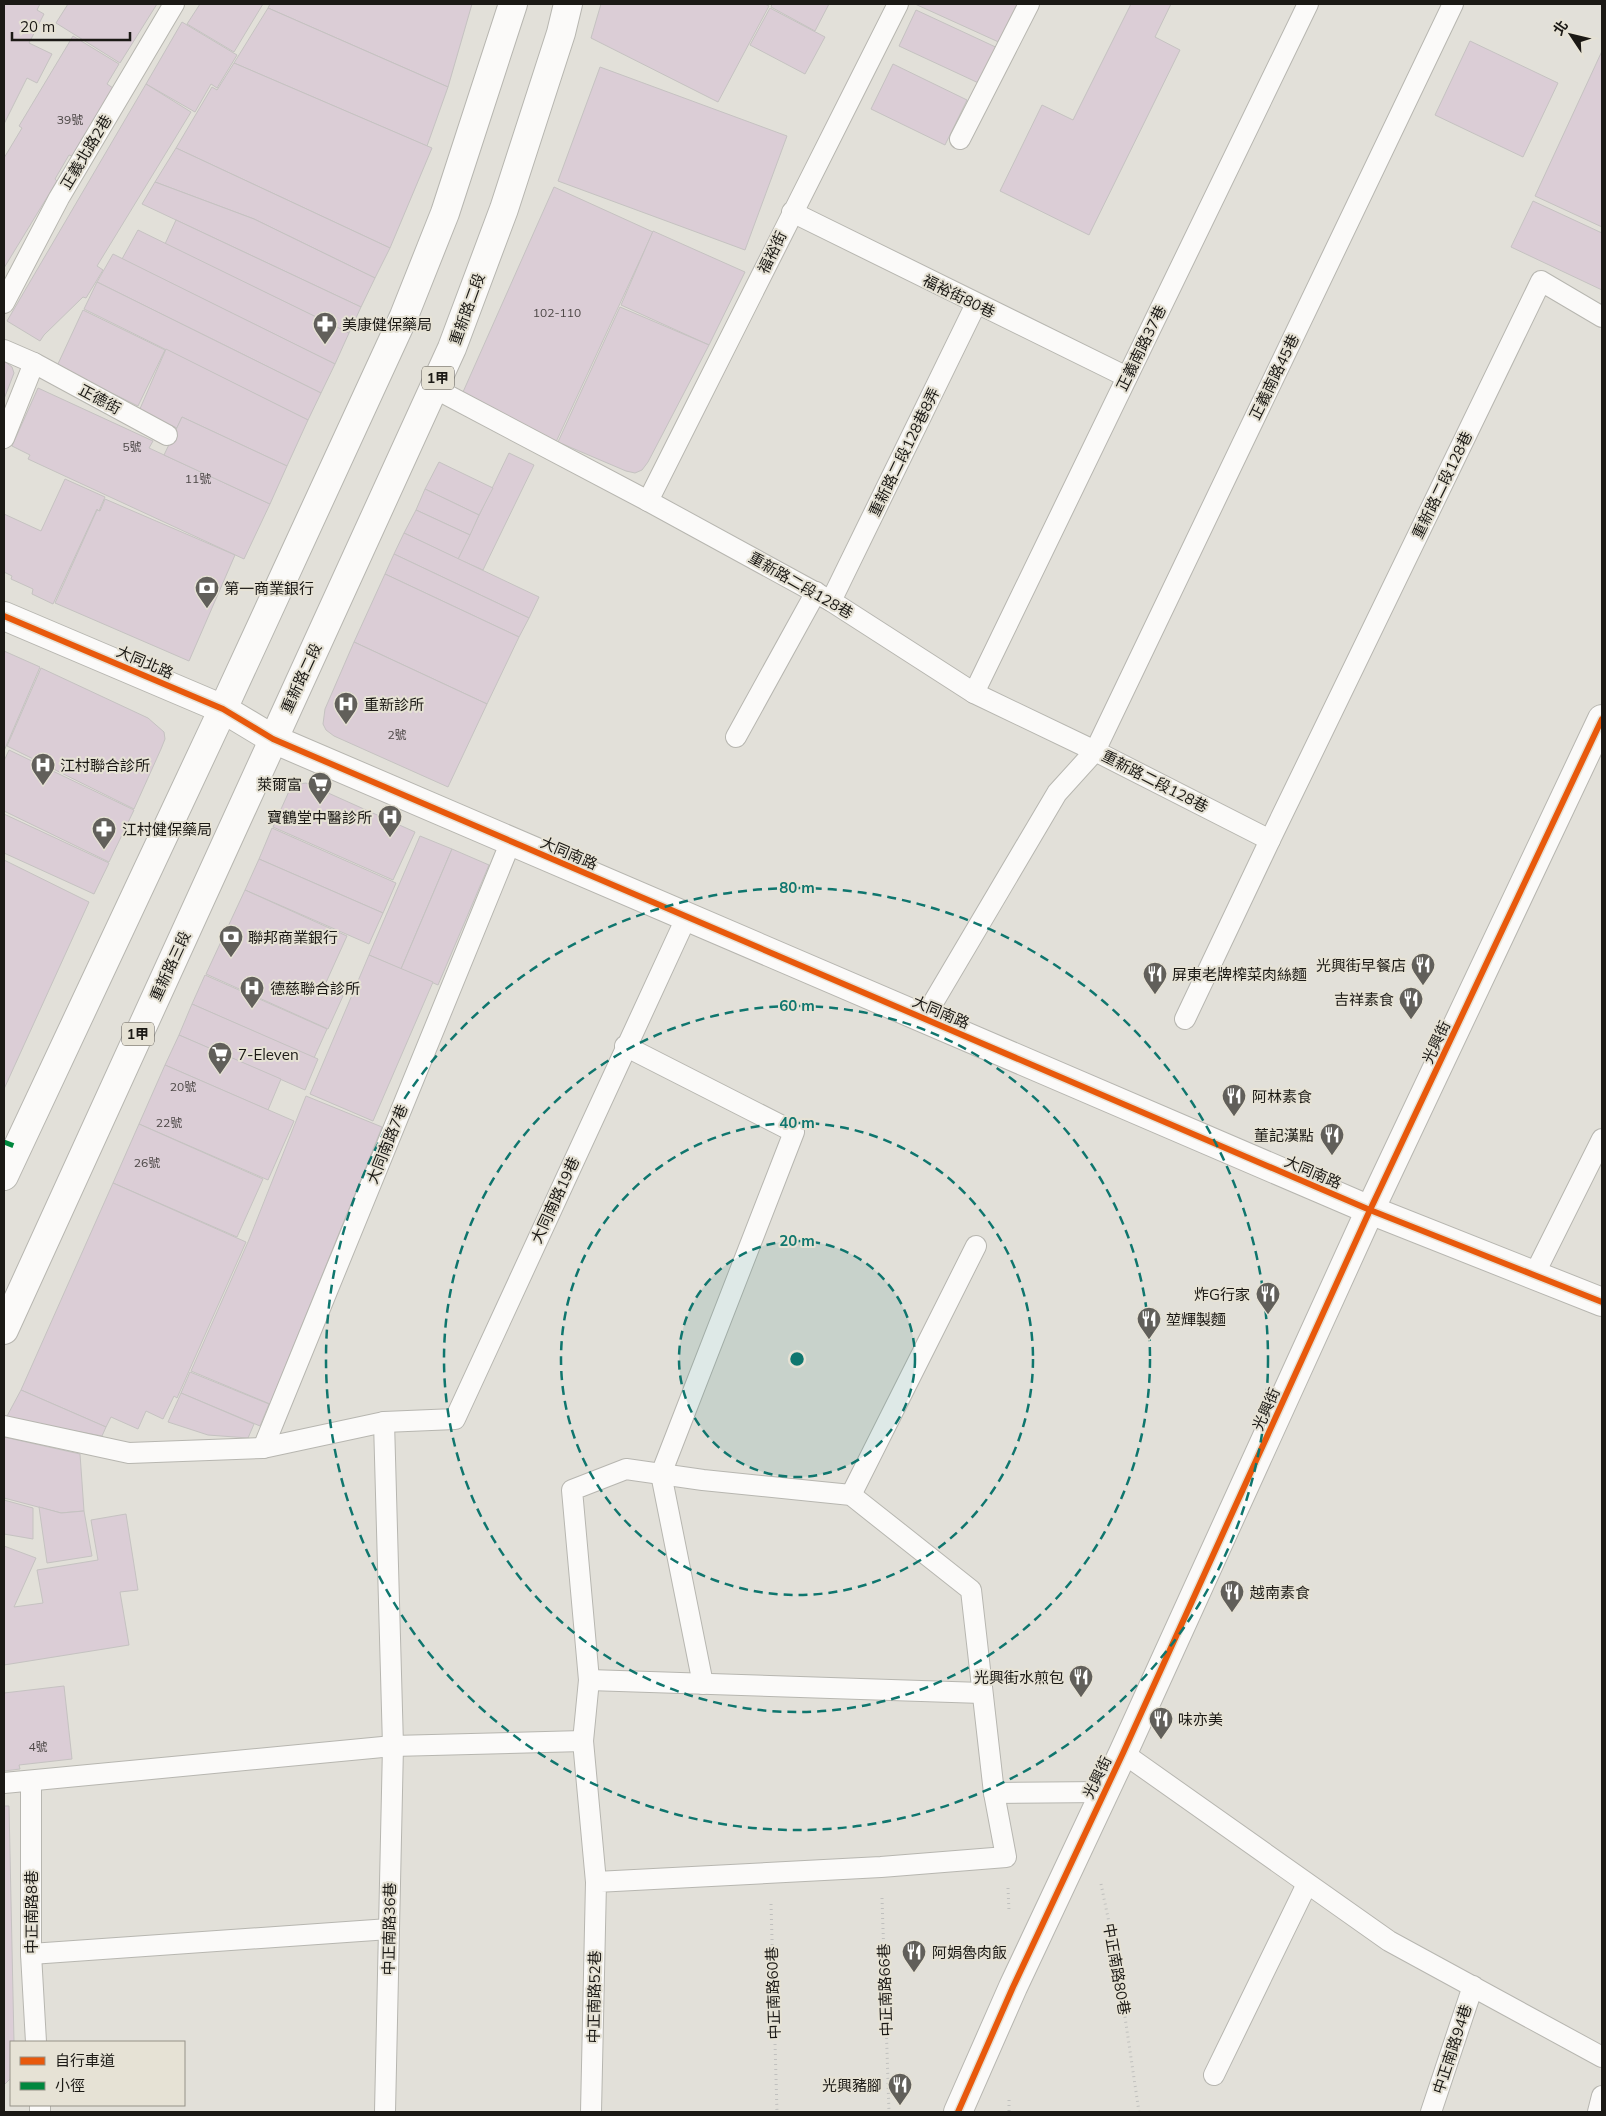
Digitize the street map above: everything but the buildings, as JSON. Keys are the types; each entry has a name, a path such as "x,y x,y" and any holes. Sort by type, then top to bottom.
{"street":[{"path":"4,1176 223,708 407,307 445,213 513,4"},
{"name":"重新路二段","path":"273,739 452,348 504,208 568,4"},
{"name":"大同北路","path":"4,616 223,708 273,739"},
{"name":"光興街","path":"958,2112 1370,1210 1602,719"},
{"name":"大同南路","path":"273,739 1370,1210 1602,1302"},
{"name":"重新路三段","path":"4,1330 273,739"}],"lane":[{"name":"正義北路2巷","path":"4,303 59,198 174,4"},
{"name":"福裕街","path":"648,500 898,4"},
{"path":"960,139 1029,4"},
{"name":"正義南路37巷","path":"974,693 1308,4"},
{"name":"正義南路45巷","path":"924,1018 1057,793 1095,751 1453,4"},
{"name":"福裕街80巷","path":"792,212 1127,377"},
{"name":"重新路二段128巷","path":"434,388 648,500 824,596 974,693 1095,751 1270,840 1541,281 1602,317"},
{"name":"重新路二段128巷8弄","path":"736,737 824,596 976,304"},
{"name":"正德街","path":"4,350 34,363 167,435"},
{"path":"4,438 34,363"},
{"path":"1185,1019 1270,840"},
{"name":"大同南路7巷","path":"263,1448 511,841"},
{"name":"大同南路19巷","path":"384,1422 455,1419 625,1046 687,916"},
{"path":"625,1046 794,1132 661,1474 703,1684"},
{"path":"1534,1275 1602,1139"},
{"path":"851,1495 976,1246"},
{"path":"4,1426 129,1452 263,1448 384,1422"},
{"name":"中正南路36巷","path":"384,1422 393,1746 385,2112"},
{"name":"中正南路52巷","path":"591,2112 596,1882 583,1741 590,1680 572,1490 626,1469 661,1474"},
{"path":"596,1882 881,1868 1006,1857 994,1793 971,1590 851,1495 661,1474"},
{"path":"590,1680 982,1693"},
{"path":"4,1783 393,1746 583,1741"},
{"path":"1123,1753 1389,1941 1602,2057"},
{"name":"中正南路8巷","path":"31,1781 31,1954 36,2041"},
{"path":"994,1793 1104,1792"},
{"path":"1214,2074 1307,1884"},
{"path":"31,1954 389,1929"},
{"name":"中正南路94巷","path":"1431,2112 1473,1986"},
{"path":"1598,2112 1602,2096"}],"path":[{"path":"1009,2100 1009,2112"}],"marked path":[{"path":"4,1142 17,1147"}],"cycle path":[{"path":"4,616 223,709 273,739 1370,1210 1602,1302"},
{"path":"958,2112 1013,1987 1123,1753 1370,1210 1602,719"}],"place":[{"name":"美康健保藥局","path":"325,345"},
{"name":"第一商業銀行","path":"207,609"},
{"name":"重新診所","path":"346,725"},
{"name":"江村聯合診所","path":"43,786"},
{"name":"萊爾富","path":"320,805"},
{"name":"寶鶴堂中醫診所","path":"390,838"},
{"name":"江村健保藥局","path":"104,850"},
{"name":"聯邦商業銀行","path":"231,958"},
{"name":"光興街早餐店","path":"1423,986"},
{"name":"屏東老牌榨菜肉絲麵","path":"1155,995"},
{"name":"德慈聯合診所","path":"252,1009"},
{"name":"吉祥素食","path":"1411,1020"},
{"name":"7-Eleven","path":"220,1075"},
{"name":"阿林素食","path":"1234,1117"},
{"name":"董記漢點","path":"1332,1156"},
{"name":"炸G行家","path":"1268,1315"},
{"name":"堃輝製麵","path":"1149,1340"},
{"name":"越南素食","path":"1232,1613"},
{"name":"光興街水煎包","path":"1081,1698"},
{"name":"味亦美","path":"1161,1740"},
{"name":"阿娟魯肉飯","path":"914,1973"},
{"name":"光興豬腳","path":"900,2106"}]}
